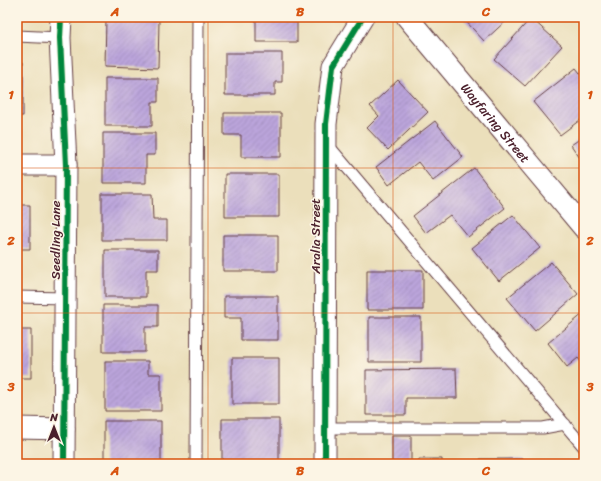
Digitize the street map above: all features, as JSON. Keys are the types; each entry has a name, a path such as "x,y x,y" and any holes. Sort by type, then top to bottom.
{"street":[{"name":"Seedling Lane","path":"61,17 60,38 66,165 64,464"},
{"name":"Aralia Street","path":"325,464 326,124 333,66 363,17"},
{"name":"Wayfaring Street","path":"407,17 584,228"},
{"path":"17,164 66,165"},
{"path":"17,428 64,429"}],"lane":[{"path":"196,464 198,17"},
{"path":"17,36 60,38"},
{"path":"326,143 584,447"},
{"path":"17,297 65,298"},
{"path":"325,428 543,428 565,424"}],"building":[{"path":"239,17 297,17 297,42 256,42 256,19 239,19"},
{"path":"462,17 510,17 484,41"},
{"path":"531,18 562,46 525,86 494,59"},
{"path":"106,19 159,20 158,68 105,66"},
{"path":"225,53 282,53 282,82 275,82 275,95 225,95"},
{"path":"17,62 23,62 23,116 17,116"},
{"path":"576,68 584,78 584,117 560,135 533,102"},
{"path":"105,78 158,78 158,102 152,102 152,126 105,126"},
{"path":"398,80 428,112 388,150 367,128 379,116 370,106"},
{"path":"224,113 281,113 281,157 241,157 241,135 224,135"},
{"path":"435,121 463,157 433,181 418,162 389,185 376,167"},
{"path":"103,133 155,133 155,155 146,155 146,183 103,183"},
{"path":"584,136 584,164 571,145"},
{"path":"474,168 505,208 468,237 450,215 426,233 413,216"},
{"path":"225,174 279,174 279,217 225,217"},
{"path":"102,194 152,194 153,220 167,220 167,240 102,240"},
{"path":"17,205 30,205 30,249 17,249"},
{"path":"513,215 540,248 499,281 472,248"},
{"path":"223,235 278,235 278,271 223,271"},
{"path":"105,250 158,250 158,270 146,270 146,297 105,297"},
{"path":"551,262 578,294 535,331 507,298"},
{"path":"367,270 423,270 423,310 367,310"},
{"path":"224,296 278,296 278,340 241,340 241,318 224,318"},
{"path":"103,305 158,305 158,327 145,327 145,352 103,352"},
{"path":"584,313 584,365 578,358 567,367 548,343"},
{"path":"369,317 421,317 421,362 369,362"},
{"path":"17,330 31,330 31,378 17,378"},
{"path":"232,358 279,358 279,404 232,404"},
{"path":"105,361 148,361 148,374 161,374 161,411 105,411"},
{"path":"456,369 457,398 406,398 406,415 366,415 366,370"},
{"path":"222,419 279,419 279,463 222,463"},
{"path":"104,421 161,421 161,464 104,464"},
{"path":"392,436 411,436 411,464 392,464"},
{"path":"419,459 442,459 442,464 419,464"},
{"path":"480,459 523,459 523,464 480,464"}],"cycle path":[{"path":"61,17 60,38 66,165 64,464"},
{"path":"325,464 326,124 333,66 363,17"}]}
